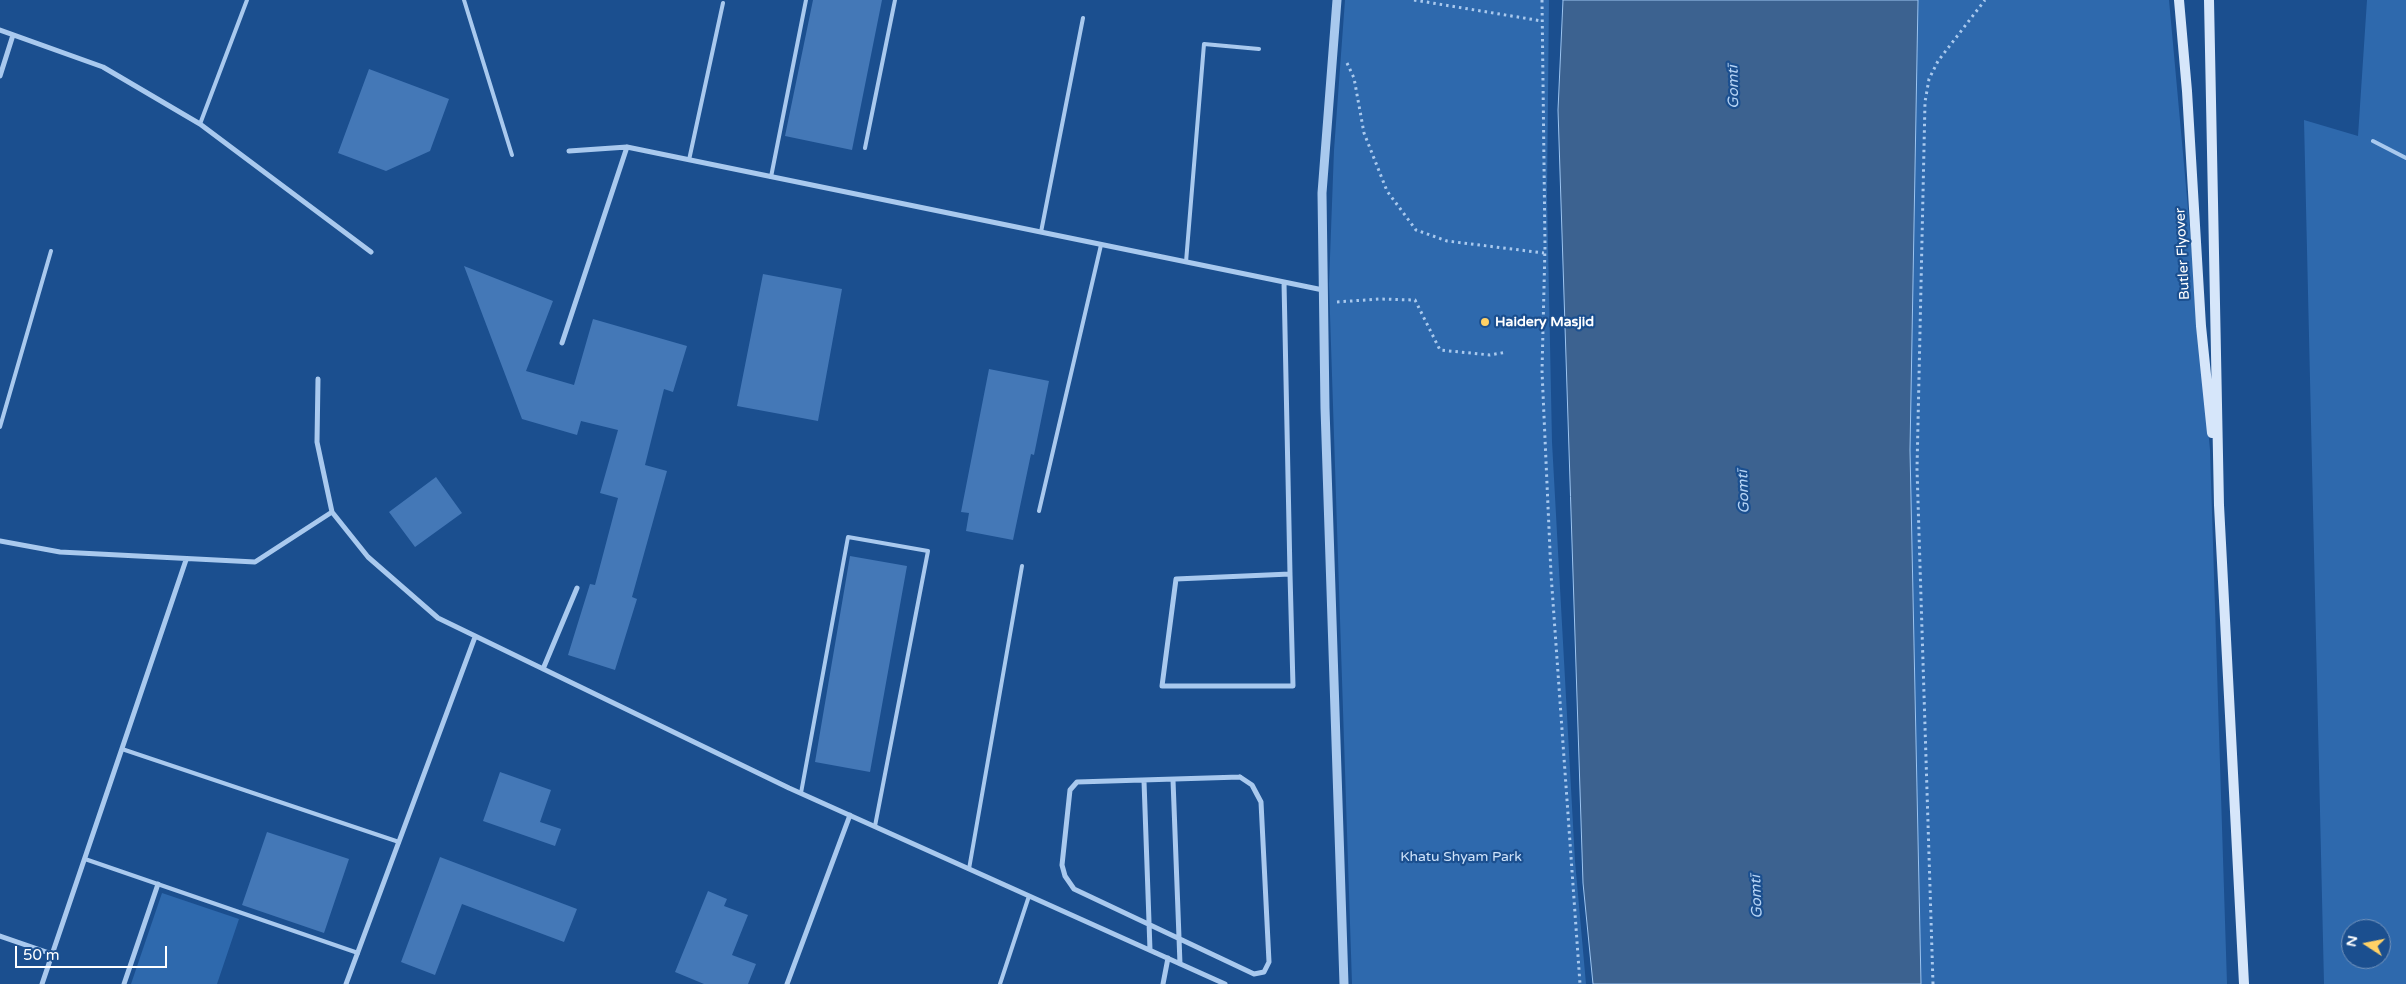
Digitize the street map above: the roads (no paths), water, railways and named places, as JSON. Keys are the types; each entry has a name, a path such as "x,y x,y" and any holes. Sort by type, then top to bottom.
{"main road":[{"name":"Butler Flyover","path":"2179,0 2187,92 2201,326 2219,505"},
{"path":"2209,0 2219,505 2244,984"}],"street":[{"path":"1337,0 1322,193 1325,418 1344,984"},
{"path":"0,30 103,67 200,124 371,252"},
{"path":"0,76 13,34"},
{"path":"569,151 627,147 1323,290"},
{"path":"562,343 627,147"},
{"path":"1284,282 1293,686 1162,686 1176,578 1290,574"},
{"path":"318,379 317,442 332,512 368,557 438,618 801,794 1225,984"},
{"path":"0,541 60,552 186,560 254,562 332,512"},
{"path":"42,984 186,560"},
{"path":"543,669 577,588"},
{"path":"346,984 476,636"},
{"path":"1240,777 1252,785 1262,802 1269,962 1264,972 1254,974 1150,923 1074,889 1065,876 1062,865 1070,790 1077,782 1144,781 1240,777"},
{"path":"1173,780 1180,964"},
{"path":"1144,781 1150,950"},
{"path":"789,984 850,815"},
{"path":"124,984 158,884"},
{"path":"0,936 52,954"},
{"path":"1163,984 1168,958"}],"lane":[{"path":"200,124 247,0"},
{"path":"464,0 512,155"},
{"path":"771,177 806,0"},
{"path":"865,148 895,0"},
{"path":"689,160 723,3"},
{"path":"1041,232 1083,18"},
{"path":"1186,262 1204,44 1259,49"},
{"path":"2374,141 2406,158"},
{"path":"1039,511 1101,245"},
{"path":"0,428 51,251"},
{"path":"801,794 848,537 928,551 874,826"},
{"path":"969,869 1022,566"},
{"path":"122,749 399,842"},
{"path":"85,858 358,953"},
{"path":"1000,984 1028,896"}],"water":[{"name":"Gomtī","path":"1563,0 1918,0 1910,450 1921,984 1593,984 1583,883 1558,110"}],"place":[{"name":"Haidery Masjid","path":"1485,322"}],"park label":[{"name":"Khatu Shyam Park","path":"1461,857"}]}
